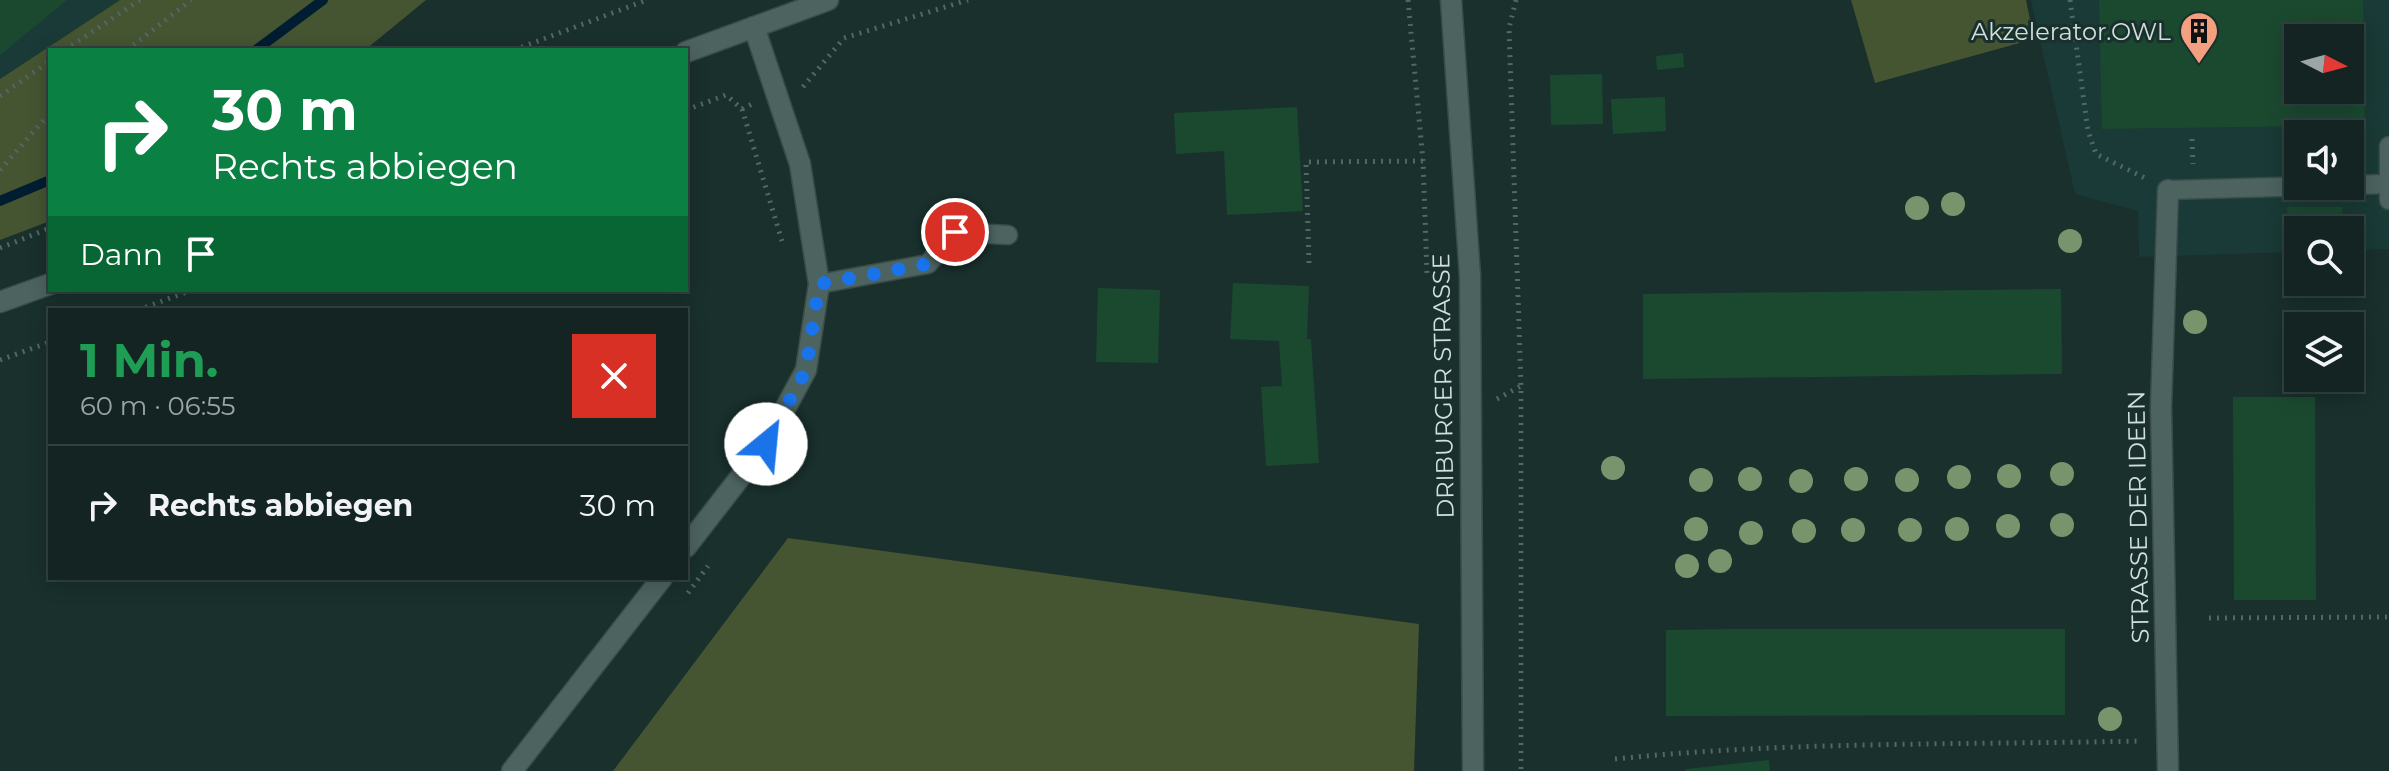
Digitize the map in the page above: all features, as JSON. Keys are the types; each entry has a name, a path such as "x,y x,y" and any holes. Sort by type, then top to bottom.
{"street":[{"path":"688,51 828,0"},
{"name":"DRIBURGER STRASSE","path":"1451,0 1470,276 1473,771"},
{"path":"688,544 766,444 806,370 819,284 800,164 754,27"},
{"name":"STRASSE DER IDEEN","path":"2168,190 2161,407 2168,771"},
{"path":"0,302 48,285"},
{"path":"512,771 660,580"}],"lane":[{"path":"2389,146 2389,200"},
{"path":"2364,185 2388,184"},
{"path":"2168,190 2284,187"},
{"path":"819,284 928,264 955,232 1008,235"}],"path":[{"path":"68,48 140,0"},
{"path":"130,48 191,0"},
{"path":"519,48 647,0"},
{"path":"742,109 804,86 844,38 968,0"},
{"path":"1408,0 1423,161 1427,274"},
{"path":"1516,0 1509,28 1521,386 1521,771"},
{"path":"2070,0 2088,131 2096,154 2168,190"},
{"path":"0,96 48,62"},
{"path":"688,109 726,95 742,109 785,252"},
{"path":"0,170 48,115"},
{"path":"1309,263 1306,162 1423,161"},
{"path":"0,248 48,229"},
{"path":"143,308 187,292"},
{"path":"0,360 48,343"},
{"path":"2209,618 2389,617"},
{"path":"1615,759 1701,750 1832,744 2115,742"}],"shaded area":[{"path":"0,0 120,0 0,79"},
{"path":"2031,0 2389,0 2389,249 2364,250 2364,216 2284,216 2284,252 2139,257 2138,211 2075,194"}],"green space":[{"path":"120,0 426,0 367,48 48,48 48,222 0,240 0,79"},
{"path":"1851,0 2026,0 2034,39 1875,83"},
{"path":"788,538 1419,624 1414,771 613,771"}],"building":[{"path":"0,0 67,0 0,55"},
{"name":"Akzelerator.OWL","path":"2099,0 2363,0 2363,24 2284,24 2284,104 2364,104 2364,62 2365,125 2364,120 2284,120 2284,126 2102,129"},
{"path":"1683,53 1684,67 1657,70 1656,56"},
{"path":"1602,74 1603,124 1551,125 1550,75"},
{"path":"1665,97 1666,131 1613,134 1611,99"},
{"path":"1297,107 1303,211 1227,215 1224,151 1176,154 1174,113"},
{"path":"2287,207 2342,207 2342,216 2287,216"},
{"path":"1233,283 1309,286 1307,339 1311,339 1319,463 1266,466 1261,387 1282,386 1279,341 1230,339"},
{"path":"1098,288 1160,290 1158,363 1096,362"},
{"path":"2061,289 2062,374 1643,379 1643,294"},
{"path":"2233,397 2315,397 2316,600 2234,600"},
{"path":"2065,629 2065,715 1666,716 1666,630"},
{"path":"1769,760 1770,771 1686,771 1686,769"}],"waterway":[{"path":"259,48 323,0"},
{"path":"0,201 48,181"}],"place":[{"name":"Akzelerator.OWL","path":"2199,65"}],"route":[{"path":"766,444 806,370 819,284 928,264 955,232"}]}
